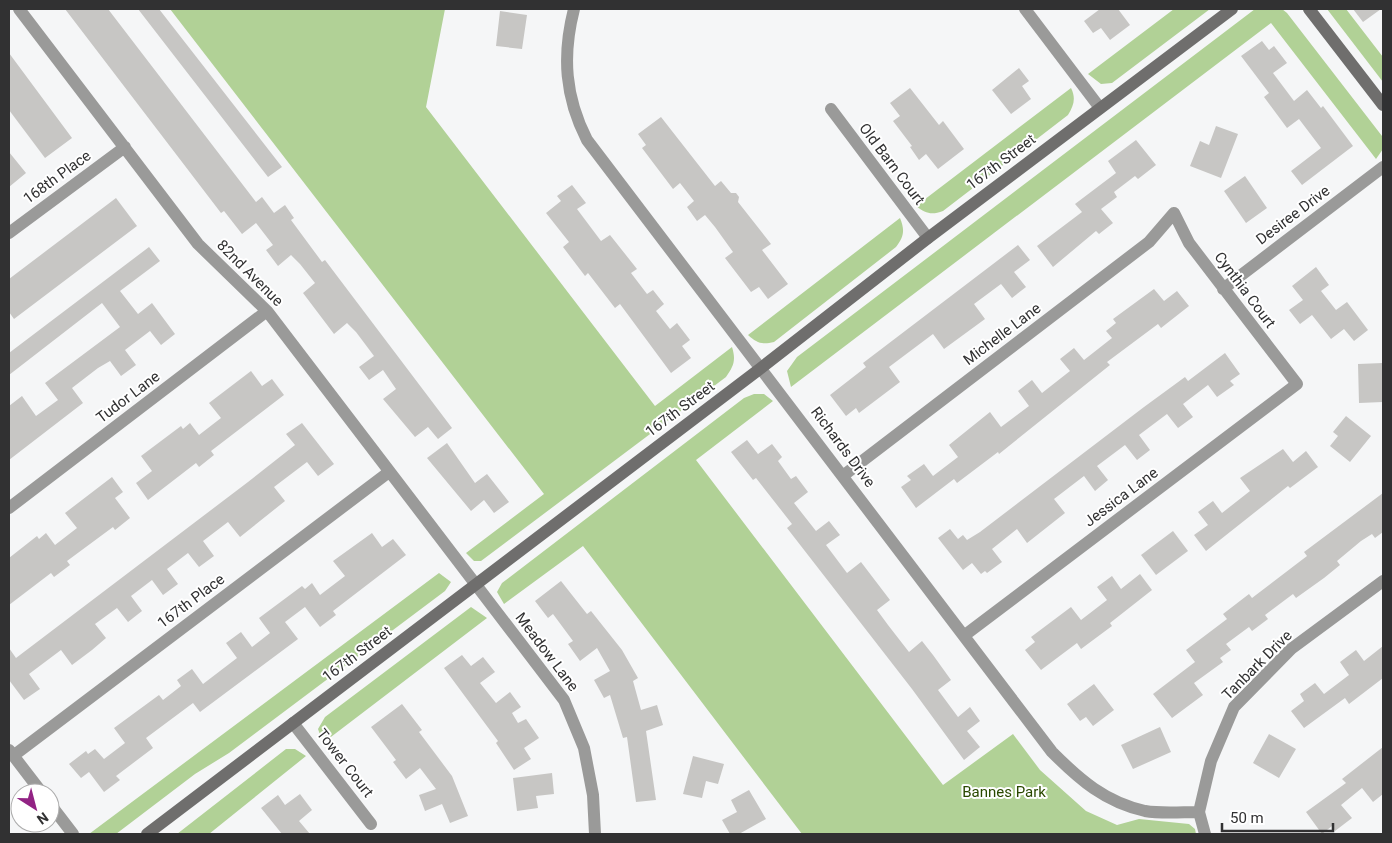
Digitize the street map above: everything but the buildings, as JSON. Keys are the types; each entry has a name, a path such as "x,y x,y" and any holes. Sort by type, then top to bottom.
{"street":[{"name":"82nd Avenue","path":"18,9 198,244 267,311 476,585"},
{"name":"Richards Drive","path":"574,9 567,47 568,89 572,107 587,140 844,475 1052,752 1093,790 1114,802 1146,811 1199,812"},
{"path":"1025,9 1100,108"},
{"name":"167th Street","path":"147,834 761,368 928,238 1232,9"},
{"path":"1309,9 1383,106"},
{"name":"Old Barn Court","path":"831,110 928,238"},
{"name":"168th Place","path":"9,233 125,147"},
{"name":"Desiree Drive","path":"1223,289 1383,167"},
{"name":"Cynthia Court","path":"1174,213 1189,243 1297,384"},
{"name":"Michelle Lane","path":"844,475 1149,242 1174,213"},
{"name":"Tudor Lane","path":"9,508 267,311"},
{"name":"Jessica Lane","path":"965,635 1297,384"},
{"name":"167th Place","path":"11,753 389,472"},
{"name":"Tanbark Drive","path":"1205,834 1199,812 1211,761 1234,707 1291,650 1383,581"},
{"name":"Meadow Lane","path":"476,585 564,700 584,748 593,795 595,834"},
{"name":"Tower Court","path":"293,722 372,824"},
{"path":"11,753 34,783"},
{"path":"60,817 73,834"}],"green space":[{"path":"170,9 445,9 426,107 655,406 732,347 734,359 729,373 481,561 474,561 466,553 544,494"},
{"path":"1174,9 1210,9 1112,83 1101,84 1088,74"},
{"path":"1255,9 1282,9 1287,13 1382,136 1383,149 1376,159 1271,23 791,387 787,371 797,357"},
{"path":"1327,9 1346,9 1383,57 1383,82"},
{"path":"1071,88 1074,102 1068,115 943,211 929,213 916,206"},
{"path":"900,218 903,233 896,247 774,342 760,343 748,335"},
{"name":"Bannes Park","path":"754,394 764,394 773,401 696,460 943,785 1013,734 1040,770 1086,811 1117,825 1139,819 1189,824 1195,829 1196,834 802,834 583,546 504,604 497,592 502,583 744,398"},
{"path":"439,573 451,582 445,591 229,753 195,774 116,834 89,834"},
{"path":"471,607 487,618 323,743 318,729 325,717"},
{"path":"286,749 295,749 306,756 209,834 177,834"}]}
